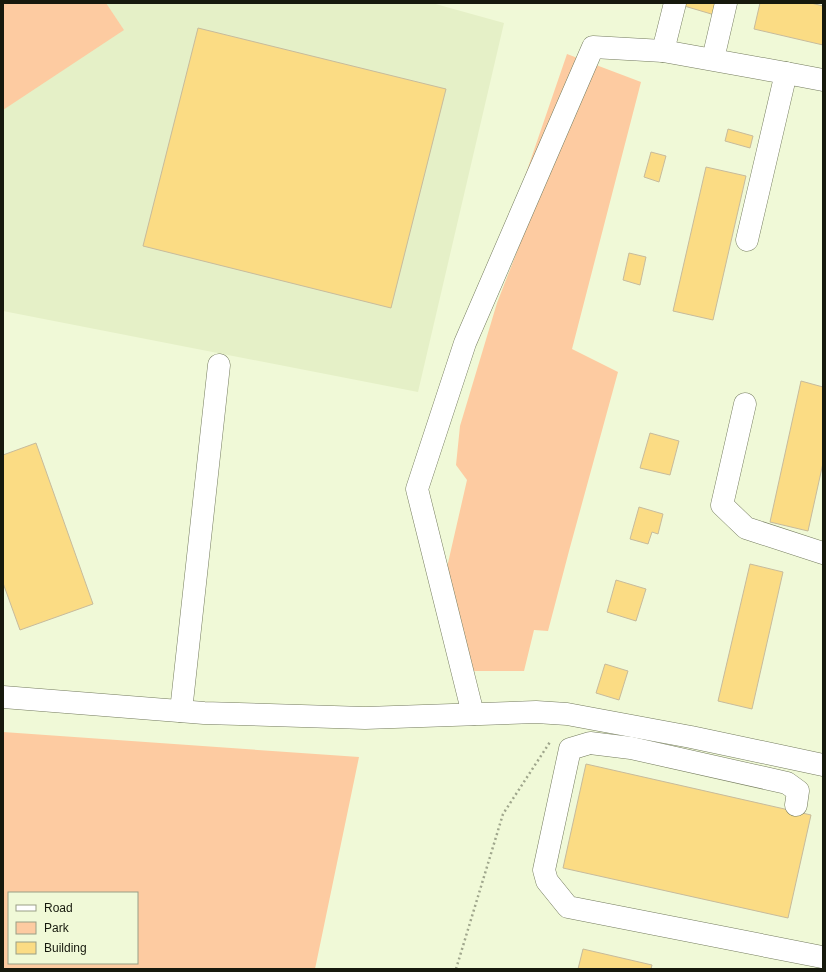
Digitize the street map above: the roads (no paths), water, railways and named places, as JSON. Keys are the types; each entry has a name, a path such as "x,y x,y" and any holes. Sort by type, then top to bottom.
{"lane":[{"path":"663,51 675,3"},
{"path":"713,59 726,3"},
{"path":"473,714 417,489 465,343 593,47 663,51 823,80"},
{"path":"747,240 786,73"},
{"path":"181,711 219,365"},
{"path":"746,404 722,505 746,528 823,553"},
{"path":"3,697 204,713 364,718 536,712 567,714 690,737 823,765"},
{"path":"796,805 798,791 787,783 631,748 590,743 570,749 544,870 547,881 568,907 822,960"}]}
